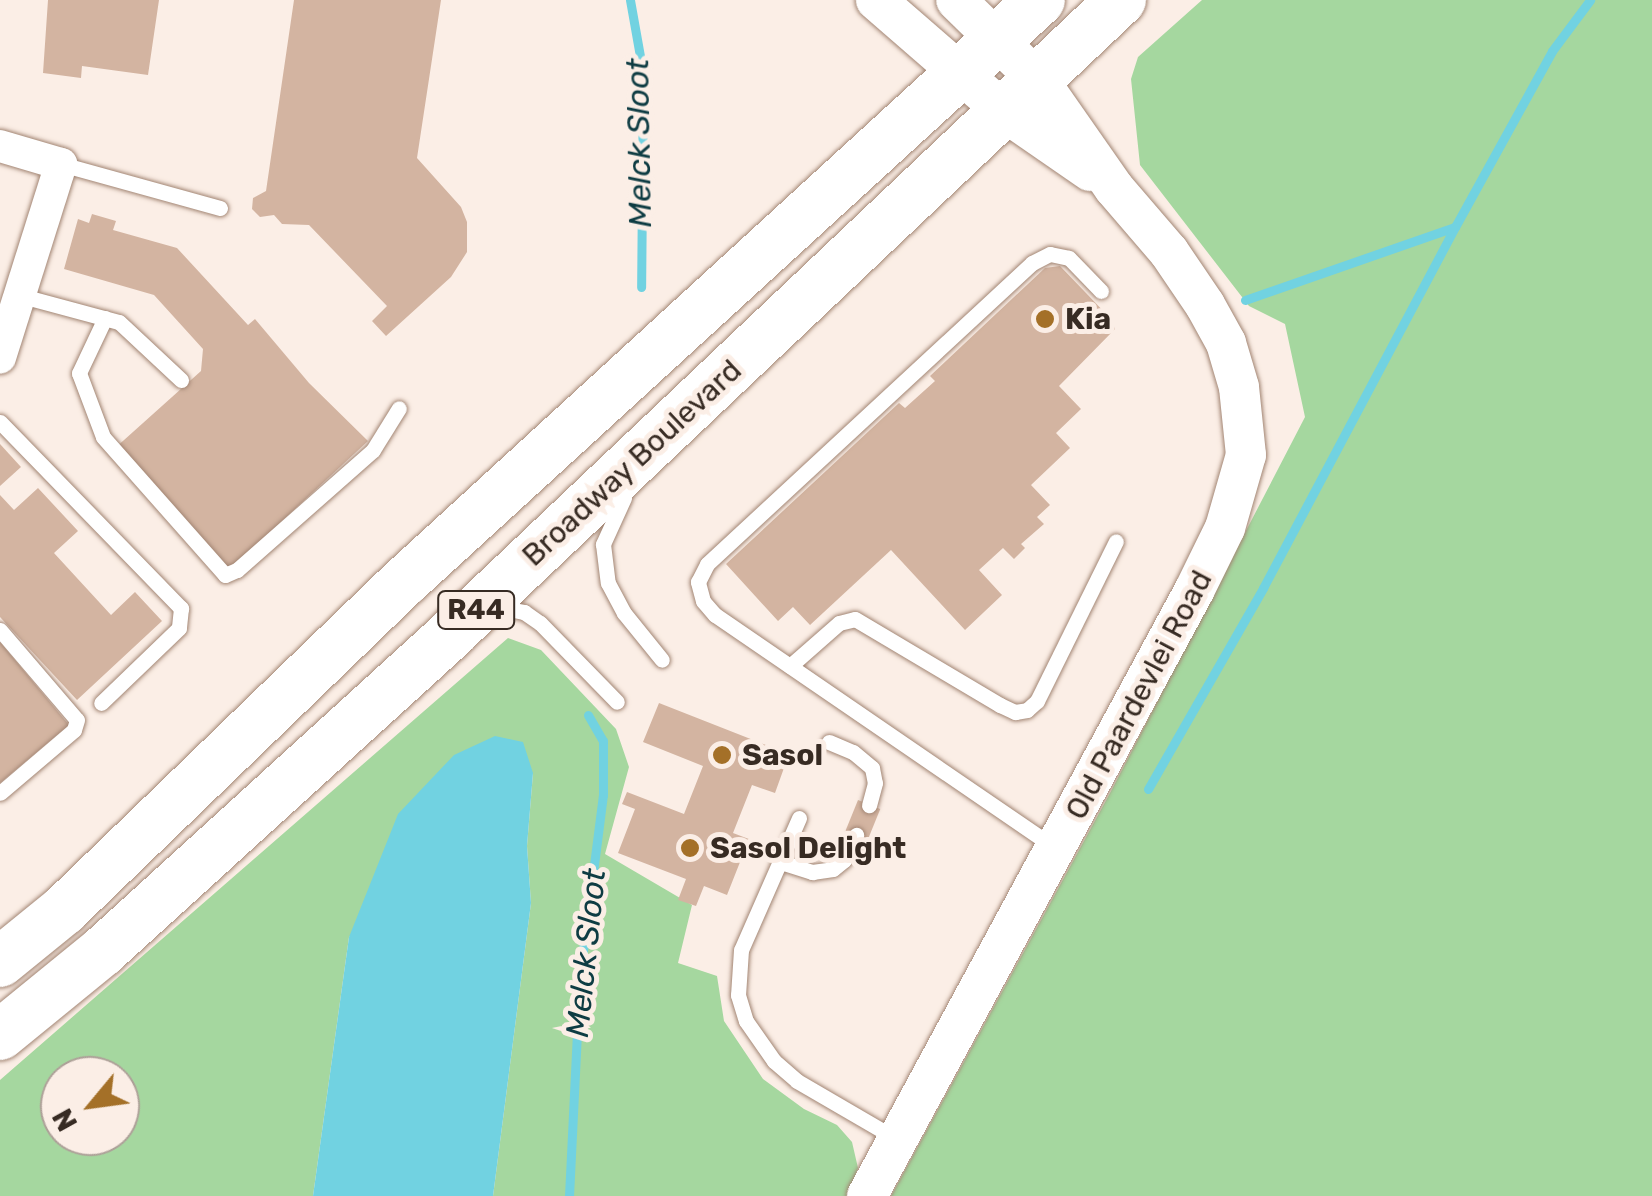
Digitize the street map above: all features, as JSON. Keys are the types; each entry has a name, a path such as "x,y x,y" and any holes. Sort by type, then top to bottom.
{"main road":[{"name":"R44","path":"0,962 64,910 406,580 868,162 959,72 1040,0"},
{"name":"Broadway Boulevard","path":"0,1035 104,951 482,604 1023,97 1121,0"}],"street":[{"name":"Old Paardevlei Road","path":"866,1196 1057,849 1226,528 1246,455 1246,424 1226,344 1169,252 1114,188 1023,97 959,72 876,0"},
{"path":"956,0 997,40 1023,97"},
{"path":"0,146 60,164 0,358"}],"lane":[{"path":"60,164 220,208"},
{"path":"1057,849 708,608 698,582 707,564 1032,263 1050,254 1069,258 1100,291"},
{"path":"22,296 129,328 181,380"},
{"path":"104,318 79,374 104,437 225,575 236,570 373,450 400,408"},
{"path":"662,660 614,599 604,544 620,504 680,417"},
{"path":"0,422 181,608 179,628 101,703"},
{"path":"790,666 839,623 855,619 1009,710 1027,710 1037,701 1116,541"},
{"path":"482,604 524,612 540,623 617,702"},
{"path":"0,630 78,720 74,730 0,793"},
{"path":"829,742 853,752 872,768 875,783 868,804"},
{"path":"800,818 741,950 738,995 746,1022 774,1061 798,1081 898,1140"},
{"path":"781,862 812,872 833,869 844,860 856,835"}],"green space":[{"path":"1202,0 1652,0 1652,1196 891,1196 1110,793 1305,417 1285,324 1249,306 1140,165 1131,79 1138,57"},
{"path":"508,638 541,650 616,729 629,767 605,854 692,905 678,963 717,976 724,1021 763,1079 804,1109 837,1125 852,1142 858,1168 847,1196 493,1196 531,903 527,846 533,773 349,937 313,1196 0,1196 0,1080"}],"water":[{"path":"495,736 523,742 533,773 527,846 531,903 493,1196 313,1196 349,937 398,814 454,755"}],"building":[{"path":"48,0 159,0 148,75 82,66 81,78 43,73"},
{"path":"294,0 441,0 417,158 461,207 467,222 467,252 451,277 386,336 372,321 387,306 309,225 282,224 274,215 260,217 252,209 253,198 266,191"},
{"path":"92,214 116,221 113,230 177,248 248,325 255,319 309,383 368,441 227,572 114,449 201,371 203,349 154,295 64,269 78,219 89,223"},
{"path":"1060,266 1111,319 1115,329 1059,386 1081,409 1056,433 1070,448 1031,485 1050,505 1037,517 1044,524 1021,544 1025,548 1014,559 1003,548 979,570 1002,595 965,630 891,550 810,625 793,607 778,621 726,564 899,403 905,408 935,381 930,376 1045,268"},
{"path":"0,444 21,467 0,486"},
{"path":"38,488 78,531 54,553 111,615 135,592 162,621 77,700 0,617 0,495 14,510"},
{"path":"0,642 69,725 0,783"},
{"path":"659,703 789,754 775,793 752,785 733,833 762,844 757,857 744,852 727,895 704,886 696,906 678,900 686,879 618,853 635,809 622,804 627,792 684,814 703,766 643,742"},
{"path":"858,800 880,809 868,840 846,831"}],"waterway":[{"name":"Melck Sloot","path":"630,0 643,73 641,287"},
{"path":"1245,300 1455,227 1552,51 1590,0"},
{"path":"1148,789 1263,588 1455,227"},
{"name":"Melck Sloot","path":"569,1196 580,974 603,795 603,741 588,715"}],"place":[{"name":"Kia","path":"1045,319"},
{"name":"Sasol","path":"722,755"},
{"name":"Sasol Delight","path":"690,848"}]}
